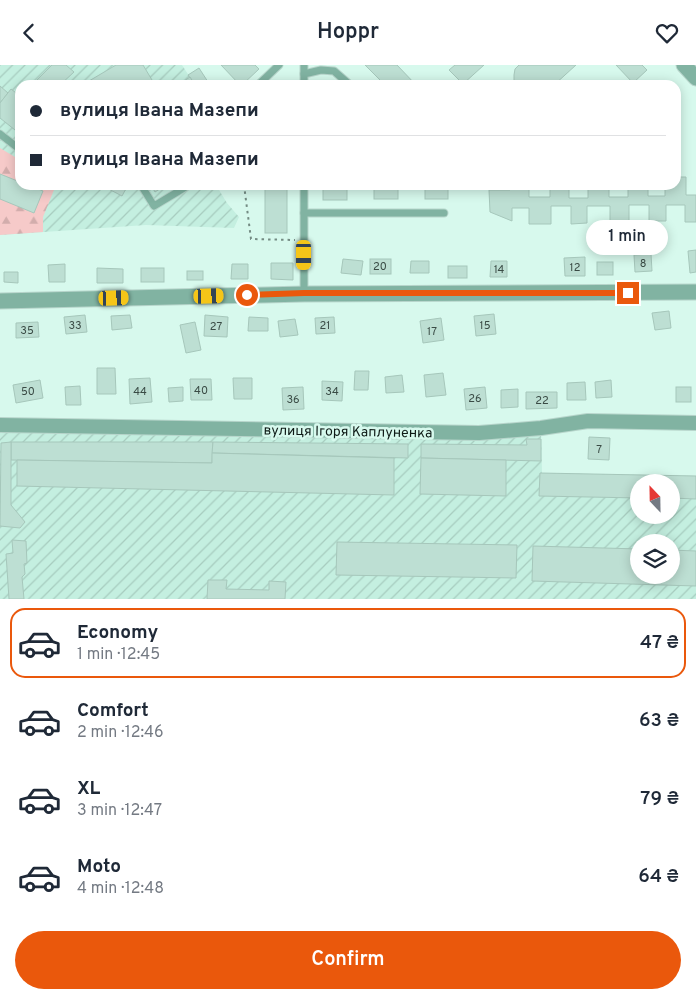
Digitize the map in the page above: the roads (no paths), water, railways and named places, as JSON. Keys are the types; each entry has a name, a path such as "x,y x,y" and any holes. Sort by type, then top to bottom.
{"street":[{"path":"684,65 696,78"},
{"path":"0,301 304,293 696,292"},
{"name":"вулиця Ігоря Каплуненка","path":"0,425 479,433 540,428 588,421 696,423"}],"lane":[{"path":"263,80 279,65"},
{"path":"304,65 304,80"},
{"path":"304,73 321,70 334,71 344,80"},
{"path":"0,134 15,146"},
{"path":"144,190 154,206 181,190"},
{"path":"304,190 304,293"},
{"path":"304,213 444,213"}]}
